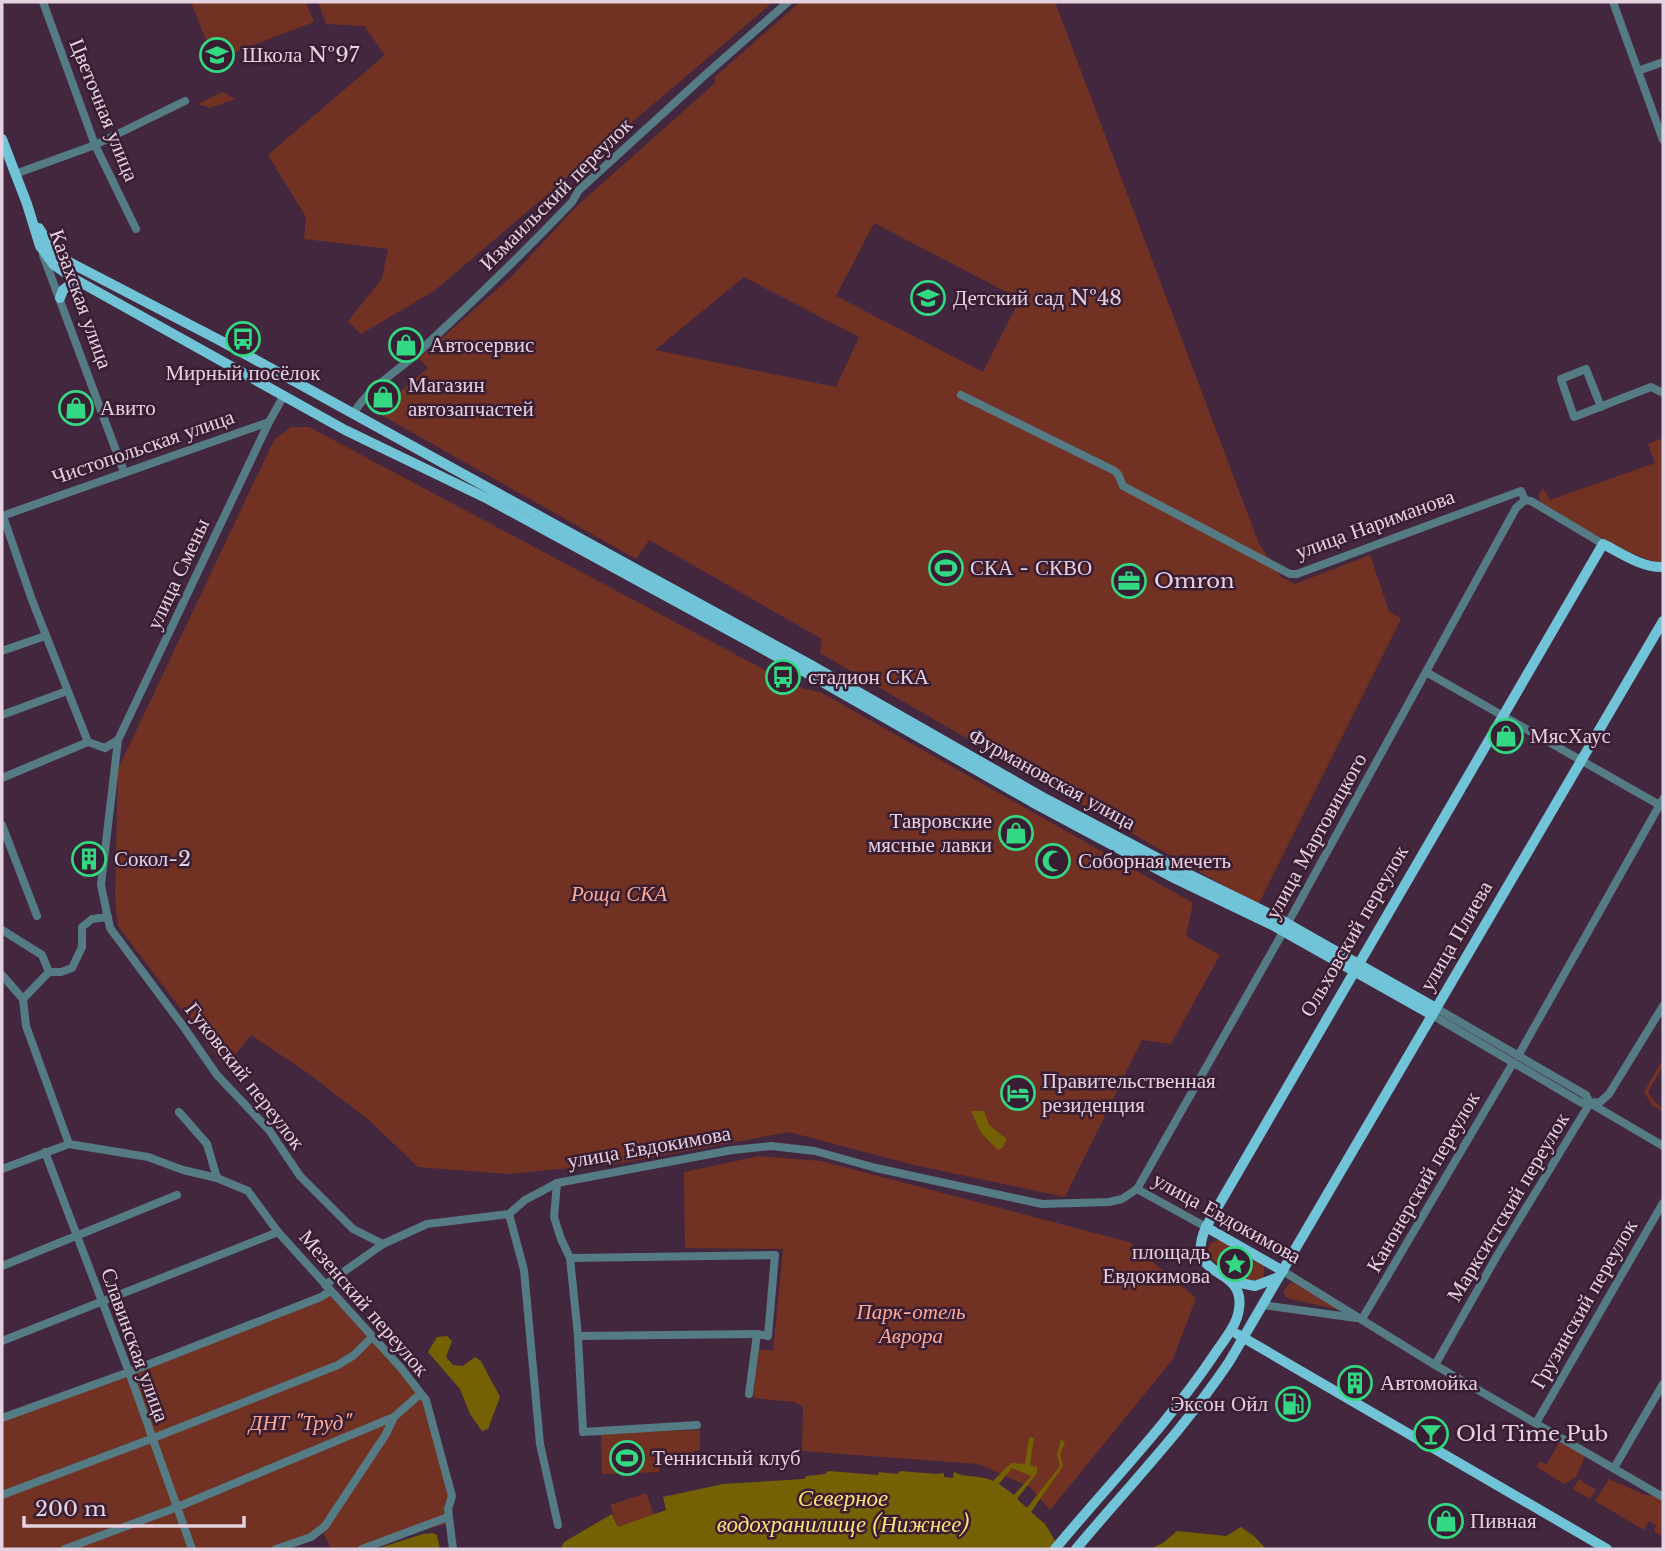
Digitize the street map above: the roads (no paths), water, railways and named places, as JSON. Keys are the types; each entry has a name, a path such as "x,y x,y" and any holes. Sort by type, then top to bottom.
{"main road":[{"name":"Казахская улица","path":"2,139 40,246"},
{"path":"27,204 48,244 60,257 223,342 490,494"},
{"path":"40,246 54,265 80,283 283,397 345,430 490,494"},
{"path":"60,298 63,290 80,283"},
{"path":"214,358 223,342"},
{"path":"345,430 353,414"},
{"name":"Фурмановская улица","path":"490,494 1032,802 1176,879 1285,928 1434,1012"},
{"name":"улица Нариманова","path":"1602,544 1659,567"},
{"name":"Ольховский переулок","path":"1231,1280 1206,1264 1201,1257 1200,1243 1206,1227 1602,544"},
{"name":"улица Плиева","path":"1076,1549 1204,1399 1228,1362 1663,621"},
{"name":"улица Евдокимова","path":"1206,1227 1281,1274"},
{"path":"1231,1280 1255,1286 1281,1274"},
{"path":"1231,1280 1239,1295 1240,1303 1234,1327 1241,1338 1607,1549"},
{"path":"1055,1549 1184,1398 1235,1324"}],"street":[{"name":"Цветочная улица","path":"43,2 96,145 136,229"},
{"name":"Измаильский переулок","path":"353,414 365,395 413,357 507,270 572,202 579,190 788,2"},
{"path":"1613,2 1663,140"},
{"path":"1638,71 1663,62"},
{"path":"15,174 96,145 185,101"},
{"name":"Казахская улица","path":"40,246 124,472"},
{"path":"1601,407 1587,369 1561,379 1574,417 1601,407 1651,387 1663,393"},
{"name":"улица Нариманова","path":"961,395 1113,470 1124,486 1290,574 1297,575 1521,491 1525,500 1531,500 1602,544"},
{"path":"269,422 283,397"},
{"name":"Чистопольская улица","path":"2,516 269,422"},
{"name":"улица Смены","path":"108,917 102,886 118,740 269,422"},
{"name":"улица Мартовицкого","path":"1137,1189 1285,928 1516,508 1525,500"},
{"path":"2,516 45,636 88,742"},
{"path":"2,651 45,636"},
{"path":"1426,672 1662,804"},
{"path":"2,715 67,691"},
{"path":"2,778 88,742 105,748 118,740"},
{"name":"Канонерский переулок","path":"1362,1319 1662,804"},
{"path":"2,825 37,916"},
{"path":"23,999 49,972 72,968 82,947 82,927 92,919 108,917"},
{"name":"Гуковский переулок","path":"108,917 110,928 217,1075 269,1129 300,1176 353,1229 383,1244"},
{"path":"2,930 42,955 49,972"},
{"path":"2,975 23,999 26,1026 69,1144"},
{"name":"Марксистский переулок","path":"1435,1365 1498,1254 1590,1103 1600,1102 1609,1094 1663,1006"},
{"name":"Фурмановская улица","path":"1434,1012 1515,1059 1582,1103 1590,1103 1663,1146"},
{"path":"179,1112 208,1144 217,1178"},
{"name":"Мезенский переулок","path":"2,1169 69,1144 148,1157 183,1170 217,1178 248,1191 278,1232 401,1368 426,1401 452,1496 448,1517 453,1549"},
{"name":"улица Евдокимова","path":"2,1418 321,1297 327,1288 383,1244 427,1224 509,1214 526,1200 557,1183 733,1150 771,1146 815,1151 876,1168 1034,1203 1094,1204 1122,1199 1137,1189 1206,1227"},
{"name":"Славинская улица","path":"45,1152 129,1372 192,1549"},
{"name":"улица Евдокимова","path":"557,1183 554,1217 570,1258 578,1336 583,1432 696,1425"},
{"path":"2,1265 177,1195"},
{"name":"Грузинский переулок","path":"1536,1423 1663,1203"},
{"path":"509,1214 524,1270 540,1444 558,1525"},
{"path":"2,1341 278,1232"},
{"path":"570,1258 775,1255 768,1336 578,1336"},
{"name":"улица Евдокимова","path":"1281,1274 1663,1497"},
{"path":"1262,1304 1362,1319"},
{"path":"749,1394 757,1334"},
{"path":"2,1495 338,1365 372,1338"},
{"path":"1614,1468 1663,1384"},
{"path":"65,1549 176,1508 394,1417 420,1394"},
{"path":"276,1549 310,1537 325,1526 386,1434 394,1417"},
{"path":"362,1549 448,1517"}],"water":[{"path":"971,1111 984,1111 989,1125 1007,1139 1003,1147 998,1150 981,1133"},
{"path":"447,1336 452,1341 446,1357 453,1365 463,1366 475,1357 481,1361 500,1397 488,1429 482,1431 470,1414 460,1389 428,1352 437,1337"},
{"name":"Северное водохранилище (Нижнее)","path":"1029,1437 1034,1438 1030,1465 1037,1467 1037,1473 1017,1499 1027,1508 1060,1466 1057,1455 1061,1440 1065,1442 1060,1455 1063,1466 1031,1512 1045,1524 1060,1549 561,1549 564,1542 612,1514 618,1527 666,1510 663,1497 723,1484 804,1479 828,1471 878,1475 879,1472 897,1474 900,1471 944,1473 944,1477 953,1478 954,1472 993,1481 1011,1463 1025,1464","holes":["1012,1468 1031,1476 1014,1495 999,1484"]},
{"path":"1241,1527 1266,1549 1150,1549 1163,1543 1177,1531 1226,1536"},
{"path":"423,1534 437,1535 440,1549 376,1549"}],"place":[{"name":"Школа №97","path":"217,55"},
{"name":"Детский сад №48","path":"928,298"},
{"name":"Мирный посёлок","path":"243,339"},
{"name":"Автосервис","path":"406,345"},
{"name":"Магазин автозапчастей","path":"383,397"},
{"name":"Авито","path":"76,408"},
{"name":"СКА - СКВО","path":"946,568"},
{"name":"Omron","path":"1129,581"},
{"name":"стадион СКА","path":"783,677"},
{"name":"МясХаус","path":"1506,736"},
{"name":"Тавровские мясные лавки","path":"1016,833"},
{"name":"Сокол-2","path":"89,859"},
{"name":"Соборная мечеть","path":"1053,861"},
{"name":"Правительственная резиденция","path":"1018,1093"},
{"name":"площадь Евдокимова","path":"1235,1264"},
{"name":"Автомойка","path":"1355,1383"},
{"name":"Эксон Ойл","path":"1293,1404"},
{"name":"Old Time Pub","path":"1431,1434"},
{"name":"Теннисный клуб","path":"627,1458"},
{"name":"Пивная","path":"1446,1521"}],"park label":[{"name":"Роща СКА","path":"619,894"},
{"name":"Парк-отель Аврора","path":"911,1324"},
{"name":"ДНТ \"Труд\"","path":"300,1423"}]}
